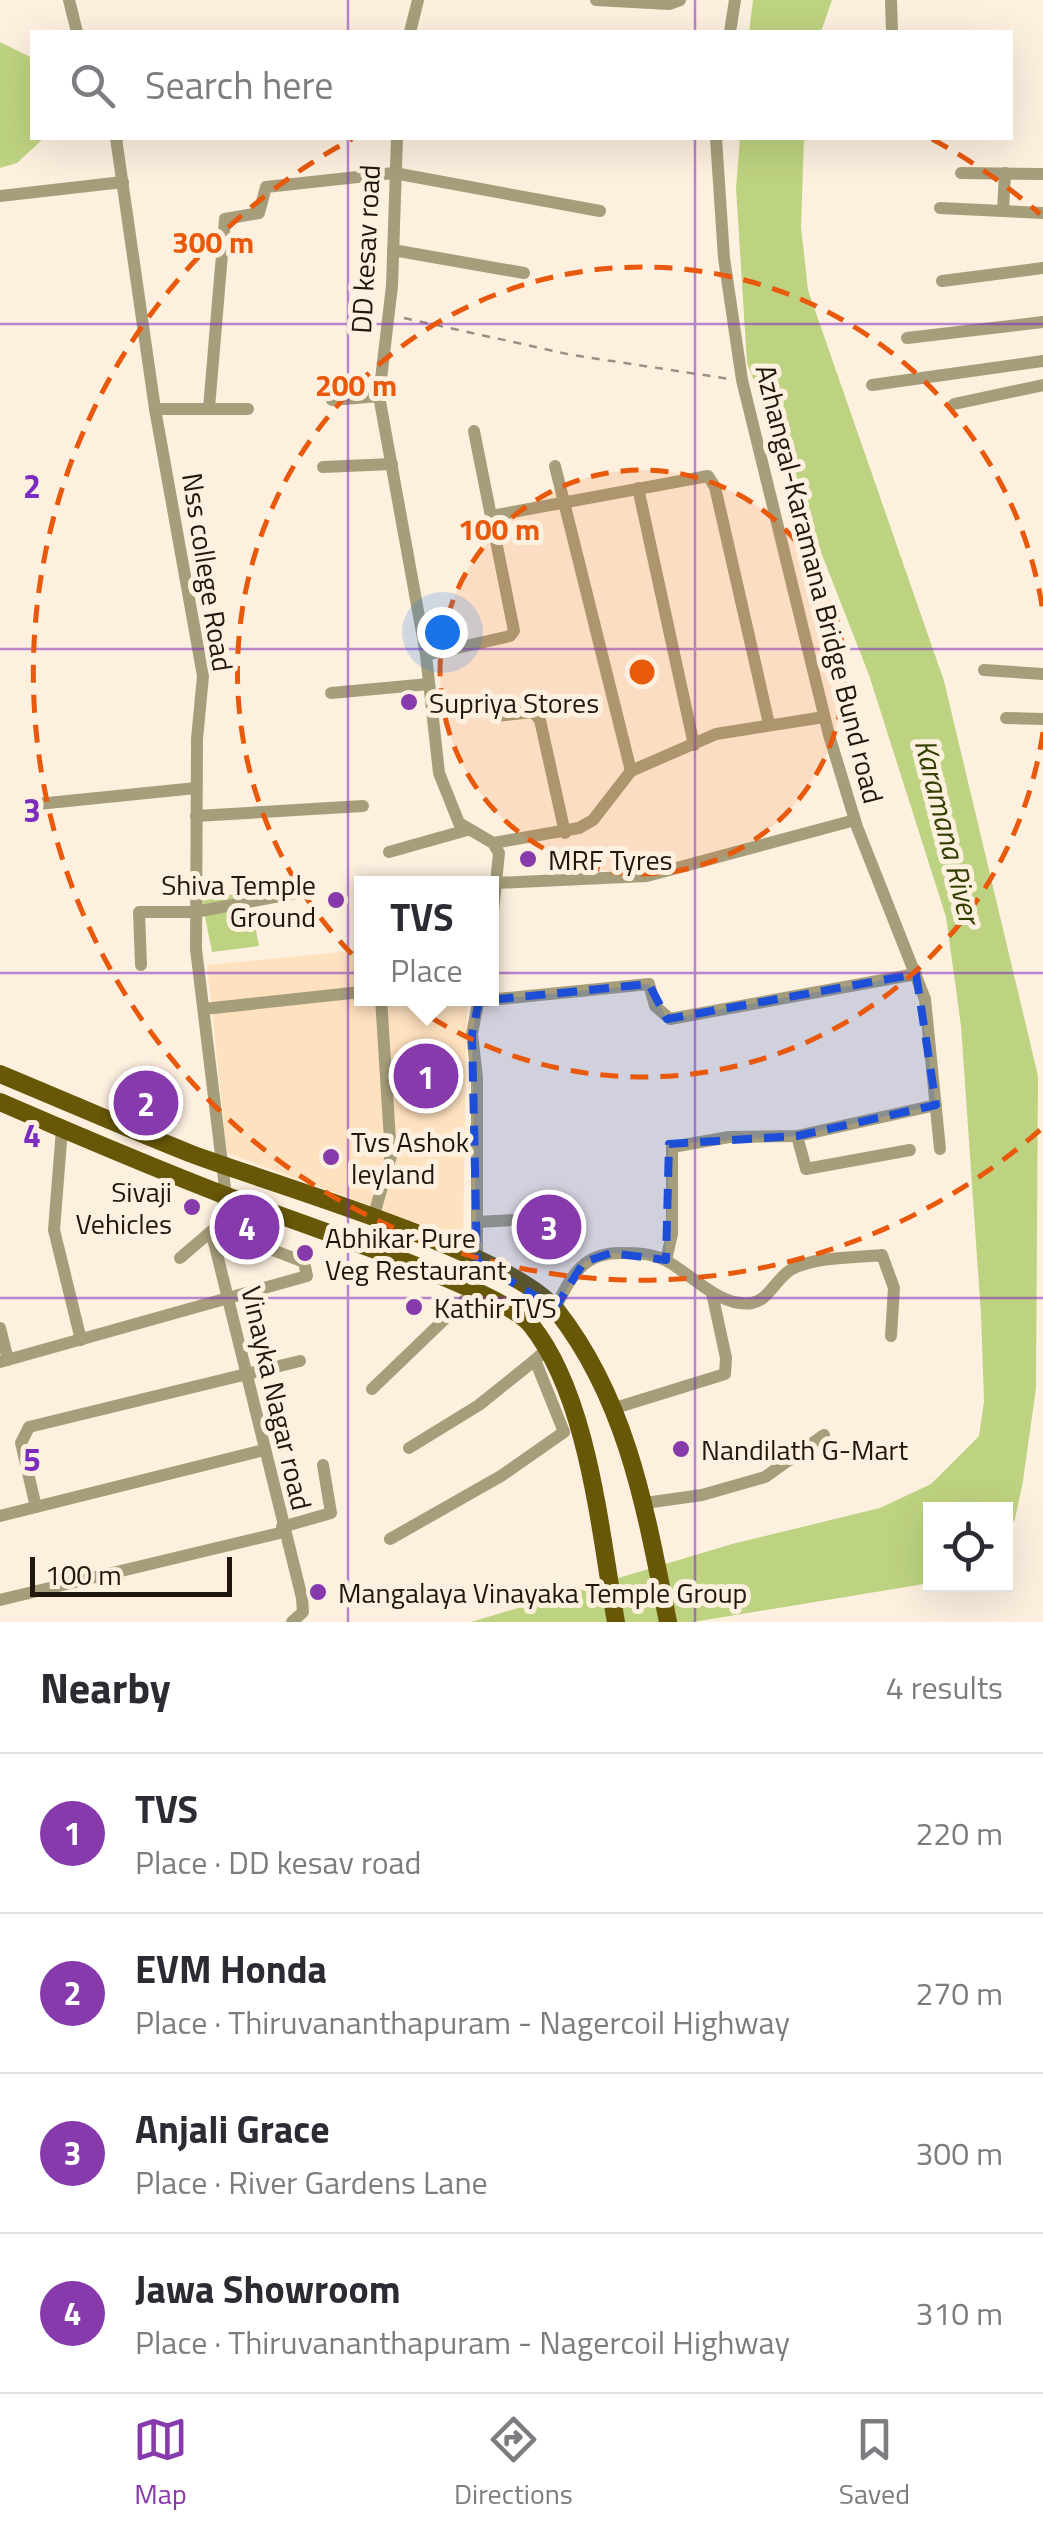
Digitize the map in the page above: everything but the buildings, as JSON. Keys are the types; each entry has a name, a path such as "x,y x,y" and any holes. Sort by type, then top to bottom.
{"main road":[{"path":"0,1074 477,1261 556,1308 615,1408 644,1499 668,1622"},
{"path":"0,1102 226,1196 474,1292 529,1322 541,1355 576,1422 616,1622"}],"street":[{"path":"69,0 77,30"},
{"path":"410,30 418,0"},
{"path":"596,0 669,4 680,0"},
{"path":"730,30 735,0"},
{"path":"891,0 892,30"},
{"name":"Nss college Road","path":"116,140 156,409 203,676 196,788 195,912 226,1196"},
{"name":"DD kesav road","path":"397,140 389,314 379,396 426,655 439,774 448,804 467,830"},
{"name":"Azhangal-Karamana Bridge Bund road","path":"716,140 724,258 742,380 824,717 855,820 925,999 940,1149"},
{"path":"209,408 225,219 259,213 266,187 394,173 600,211"},
{"path":"961,173 1043,174"},
{"path":"1002,211 1005,173"},
{"path":"0,196 122,182"},
{"path":"940,208 1043,213"},
{"path":"393,250 524,273"},
{"path":"942,281 1043,268"},
{"path":"907,338 1043,322"},
{"path":"872,385 1043,360"},
{"path":"954,404 1043,385"},
{"path":"332,400 379,396"},
{"path":"156,409 248,409"},
{"path":"426,655 510,636 514,631 474,431"},
{"path":"323,466 392,464"},
{"path":"556,466 561,502 632,770"},
{"path":"492,516 708,476 715,487 769,724"},
{"path":"638,488 694,745"},
{"path":"984,670 1043,674"},
{"path":"330,692 429,684"},
{"path":"496,716 533,712 540,720 565,832"},
{"path":"390,852 467,830 493,843 565,832 593,820 632,770 716,734 824,717"},
{"path":"1006,718 1043,719"},
{"path":"38,804 196,788"},
{"path":"196,816 363,806"},
{"path":"499,883 647,876 855,820"},
{"path":"493,843 500,863 497,876"},
{"path":"141,964 139,912 195,912 300,892"},
{"path":"499,997 648,984 655,1006 670,1019 916,974"},
{"path":"204,1009 354,993"},
{"path":"373,1218 391,1156 382,1006"},
{"path":"477,1261 477,1078 472,1034 478,1006"},
{"path":"666,1260 672,1234 672,1147 730,1136 797,1136 936,1105"},
{"path":"62,1129 54,1230 80,1340"},
{"path":"797,1136 806,1169 910,1150"},
{"name":"Vinayka Nagar road","path":"226,1196 215,1228 303,1612 292,1622"},
{"path":"477,1222 533,1219"},
{"path":"0,1328 4,1361 307,1276 304,1262 215,1228 180,1258"},
{"path":"556,1308 570,1276 584,1262 610,1253 647,1254 666,1260 712,1293 748,1304 757,1302 789,1270 804,1264 882,1254 894,1288 892,1336"},
{"path":"372,1389 474,1292"},
{"path":"615,1408 726,1374 712,1293"},
{"path":"390,1539 500,1476 564,1432 541,1355 480,1405 409,1448"},
{"path":"36,1506 21,1442 29,1428 300,1361"},
{"path":"644,1499 702,1495 765,1477 824,1435"},
{"path":"0,1516 264,1450"},
{"path":"0,1600 283,1529 331,1513 323,1465"}],"path":[{"path":"389,314 572,356 742,380"}],"highlighted area":[{"path":"916,974 936,1105 797,1136 669,1144 666,1260 611,1253 584,1262 555,1308 477,1261 472,1034 479,1001 649,984 667,1019"}],"shaded area":[{"path":"354,951 354,1006 467,1006 463,1240 227,1153 207,965"}],"water":[{"path":"753,0 832,0 822,30 749,30"},
{"path":"0,42 30,57 30,140 42,140 17,163 0,168"},
{"name":"Karamana River","path":"740,140 804,140 801,227 808,290 944,681 1038,1076 1036,1388 1015,1519 1013,1522 1013,1502 923,1502 923,1584 693,1622 471,1622 732,1544 880,1508 931,1484 979,1436 984,1401 981,1315 961,1026 946,917 869,675 747,363 736,188"},
{"path":"248,891 259,946 212,952 202,901"}],"place":[{"name":"Supriya Stores","path":"409,702"},
{"name":"MRF Tyres","path":"528,859"},
{"name":"Shiva Temple Ground","path":"336,900"},
{"name":"TVS","path":"426,1076"},
{"name":"EVM Honda","path":"146,1103"},
{"name":"Tvs Ashok leyland","path":"331,1157"},
{"name":"Sivaji Vehicles","path":"192,1207"},
{"name":"Jawa Showroom","path":"247,1227"},
{"name":"Anjali Grace","path":"549,1227"},
{"name":"Abhikar Pure Veg Restaurant","path":"305,1253"},
{"name":"Kathir TVS","path":"414,1307"},
{"name":"Nandilath G-Mart","path":"681,1449"},
{"name":"Mangalaya Vinayaka Temple Group","path":"318,1592"}]}
